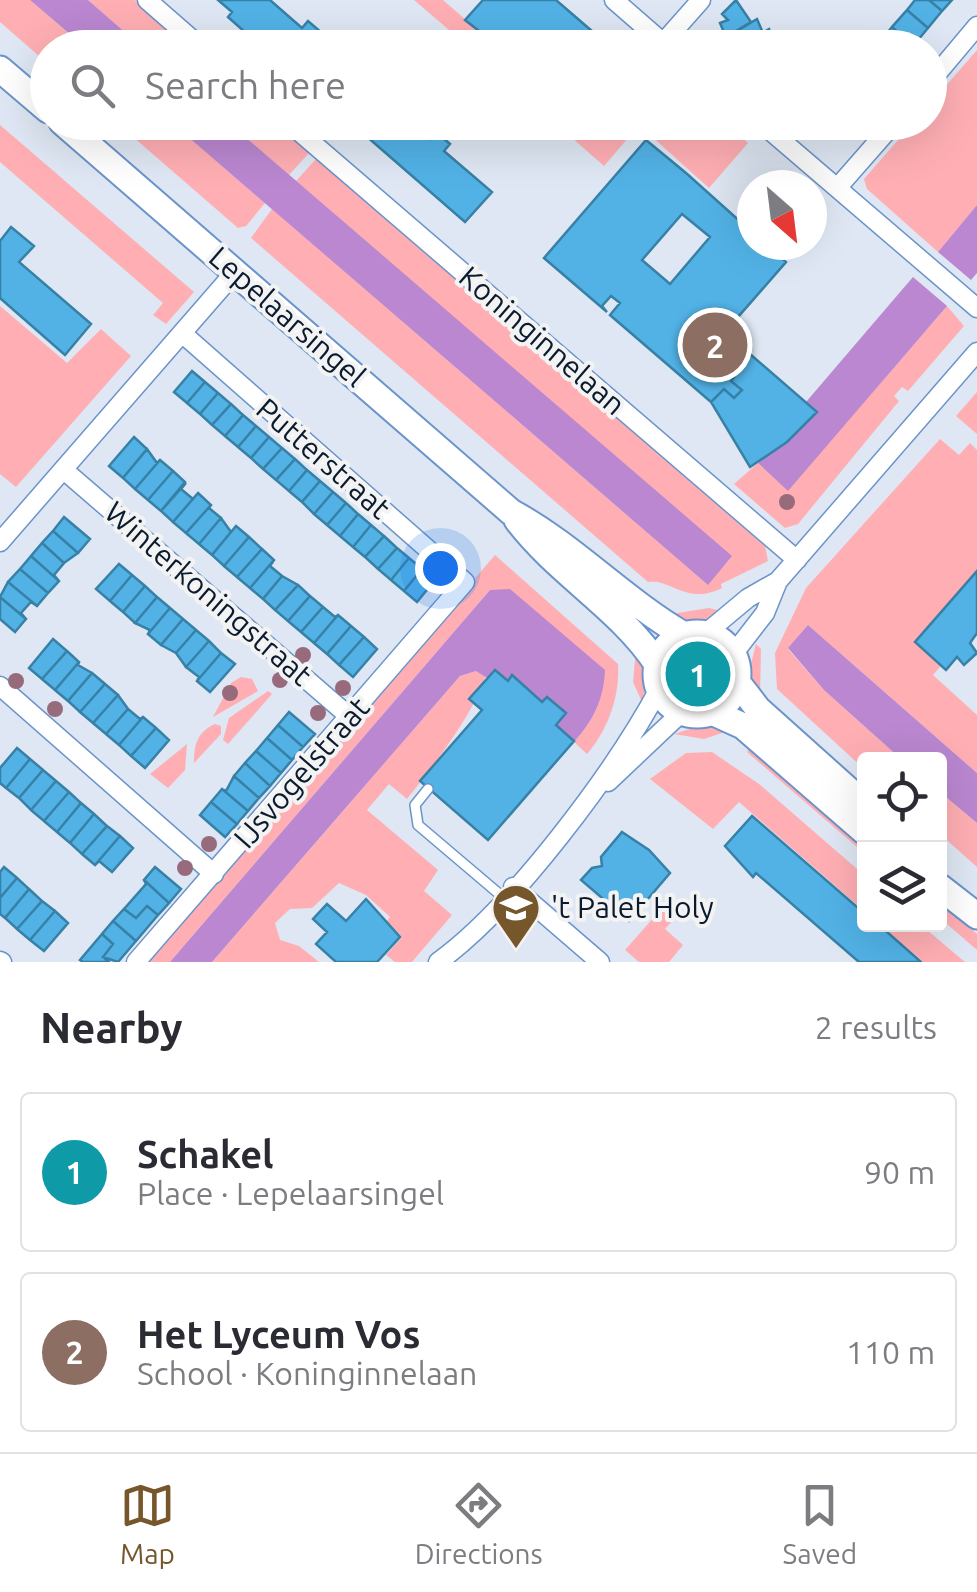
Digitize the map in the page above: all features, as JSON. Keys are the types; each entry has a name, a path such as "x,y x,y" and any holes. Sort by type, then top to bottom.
{"street":[{"path":"148,0 182,30"},
{"path":"614,0 649,30"},
{"path":"678,30 701,0"},
{"path":"947,62 977,26"},
{"path":"0,69 30,95"},
{"name":"Lepelaarsingel","path":"83,140 511,512 540,550 639,637 658,676"},
{"name":"Koninginnelaan","path":"309,140 796,560"},
{"path":"782,140 977,308"},
{"path":"838,187 879,140"},
{"path":"0,542 66,471 235,272"},
{"name":"Putterstraat","path":"183,334 465,582"},
{"path":"734,653 760,621 778,581 977,352"},
{"name":"Winterkoningstraat","path":"66,471 350,717"},
{"path":"0,509 16,524"},
{"name":"Lepelaarsingel","path":"511,512 554,536 655,618 695,634"},
{"path":"582,806 658,676 670,643 695,634 778,581"},
{"name":"IJsvogelstraat","path":"136,962 465,582"},
{"path":"695,634 725,642 734,653 738,682 758,709 857,798"},
{"path":"658,676 682,712"},
{"path":"712,712 729,701 738,682"},
{"path":"0,686 214,874"},
{"path":"438,962 465,942 582,806 682,712 712,712 743,726 857,825"},
{"path":"947,885 970,910"},
{"path":"509,892 600,962"},
{"path":"947,892 970,910"},
{"path":"456,962 465,942"}],"lane":[{"path":"428,788 415,805 418,825 509,892"}],"shaded area":[{"path":"0,0 30,0 65,30 30,30 30,48 0,22"},
{"path":"30,0 88,0 122,30 65,30"},
{"path":"88,0 135,0 169,30 122,30"},
{"path":"414,0 443,0 477,30 449,30"},
{"path":"977,50 977,205 938,252 867,189 864,179 898,140 947,140 947,84"},
{"path":"0,125 194,292 166,324 153,315 163,303 0,162"},
{"path":"137,140 192,140 265,203 246,226 238,228"},
{"path":"192,140 249,140 732,556 708,585"},
{"path":"249,140 296,140 310,152 289,175"},
{"path":"574,140 626,140 604,166"},
{"path":"656,140 748,143 709,188"},
{"path":"317,158 765,546 768,561 710,593 689,593 648,582 251,238 272,209 707,584 731,557 296,181"},
{"path":"977,205 977,273 971,280 938,252"},
{"path":"913,277 947,306 788,491 758,463 817,412 806,402"},
{"path":"0,306 67,363 101,329 131,356 16,487 0,474"},
{"path":"947,306 964,326 908,391 902,387 894,396 899,401 798,524 785,528 734,484 758,463 788,490"},
{"path":"977,392 977,434 956,416"},
{"path":"940,439 959,455 970,443 977,450 977,625 933,675 977,715 977,773 808,625 788,649 824,690 893,752 857,752 857,763 777,689 775,653 806,588"},
{"path":"495,555 618,664 611,712 587,754 574,742 596,709 604,670 490,590 170,962 143,962"},
{"path":"510,589 605,670 596,709 574,742 507,683 503,688 476,671 460,676 212,962 170,962 490,590"},
{"path":"709,608 721,611 697,622 671,614"},
{"path":"808,625 977,773 977,823 947,798 947,752 893,752 824,690 788,648"},
{"path":"756,644 761,649 760,697 748,675"},
{"path":"636,649 648,673 642,702 633,682"},
{"path":"698,649 716,656 723,674 716,692 698,699 680,692 673,674 680,656"},
{"path":"476,671 486,675 472,707 417,787 407,799 389,784 367,810 438,870 424,891 452,915 412,962 395,962 386,955 402,937 386,922 390,917 366,895 339,883 312,908 290,909 275,923 280,940 299,946 319,962 212,962 460,676"},
{"path":"241,677 252,679 258,691 213,717 231,683"},
{"path":"268,691 272,694 228,744 223,740 229,718"},
{"path":"215,724 221,726 221,734 194,763 198,740"},
{"path":"705,724 728,731 704,739 674,734"},
{"path":"187,744 185,770 168,788 150,774"},
{"path":"753,744 857,832 857,847 747,752"},
{"path":"712,752 759,784 857,869 857,905 739,802 713,829 650,779 686,753"},
{"path":"947,798 977,823 977,867 947,840"},
{"path":"662,908 674,919 665,929 683,945 669,962 639,962 625,950"},
{"path":"947,908 977,934 977,950 947,924"},
{"path":"888,932 929,932 965,962 923,962"}],"building":[{"path":"218,0 270,0 302,28 308,21 318,30 243,30 228,17 232,12"},
{"path":"483,0 556,0 591,30 478,30 465,20"},
{"path":"736,0 751,22 738,30 723,30 720,23 728,20 722,14"},
{"path":"915,0 929,0 942,11 928,28 907,10"},
{"path":"929,0 952,0 942,11"},
{"path":"907,10 928,28 895,30 892,27"},
{"path":"757,19 762,30 739,30"},
{"path":"371,140 445,140 450,144 444,151 492,192 465,222"},
{"path":"646,140 737,219 737,260 786,262 725,332 743,348 731,362 740,370 731,381 742,390 734,398 724,389 711,402 610,315 620,303 611,296 602,306 607,312 544,258","holes":["682,214 710,237 670,284 642,260"]},
{"path":"11,227 34,246 19,262 91,324 65,355 0,298 0,241"},
{"path":"743,348 817,412 787,442 750,467 711,402 724,389 734,398 742,390 731,381 740,370 731,362"},
{"path":"192,371 205,382 187,403 174,392"},
{"path":"205,382 218,393 200,414 187,403"},
{"path":"218,393 231,404 212,425 200,414"},
{"path":"231,404 243,415 225,436 212,425"},
{"path":"243,415 256,426 238,447 225,436"},
{"path":"256,426 269,437 251,458 238,447"},
{"path":"134,437 147,449 123,478 109,466"},
{"path":"269,437 282,448 263,469 251,458"},
{"path":"282,448 295,459 276,480 263,469"},
{"path":"147,449 157,463 160,460 135,489 123,478"},
{"path":"295,459 307,470 289,491 276,480"},
{"path":"160,460 173,471 148,500 135,489"},
{"path":"307,470 320,481 302,502 289,491"},
{"path":"173,471 185,482 161,511 148,500"},
{"path":"320,481 333,492 314,514 302,502"},
{"path":"186,483 181,489 193,499 173,522 161,511"},
{"path":"333,492 346,503 327,525 314,514"},
{"path":"198,493 211,505 186,533 173,522"},
{"path":"346,503 358,514 340,536 327,525"},
{"path":"211,505 209,508 221,518 199,544 186,533"},
{"path":"358,514 371,525 353,547 340,536"},
{"path":"64,517 90,539 78,553 53,531"},
{"path":"221,518 231,532 236,526 212,555 199,544"},
{"path":"371,525 384,536 365,557 353,547"},
{"path":"236,526 249,537 224,566 212,555"},
{"path":"53,531 78,553 64,563 42,543"},
{"path":"384,536 397,548 378,569 365,557"},
{"path":"249,537 262,549 237,577 224,566"},
{"path":"42,543 64,563 54,575 59,581 31,556"},
{"path":"397,548 409,558 391,580 378,569"},
{"path":"262,549 274,560 250,588 237,577"},
{"path":"31,556 59,581 48,593 20,569"},
{"path":"409,558 422,569 404,591 391,580"},
{"path":"274,560 270,566 282,576 263,599 250,588"},
{"path":"119,564 132,575 110,601 96,589"},
{"path":"20,569 48,593 37,606 8,582"},
{"path":"422,569 435,580 417,602 404,591"},
{"path":"977,571 977,633 970,643 977,653 964,665 957,657 946,670 915,642"},
{"path":"132,575 145,586 123,612 110,601"},
{"path":"282,576 298,585 275,610 263,599"},
{"path":"8,582 37,606 31,602 21,613 26,619 0,597"},
{"path":"298,585 310,596 288,621 275,610"},
{"path":"145,586 157,597 135,623 123,612"},
{"path":"310,596 323,607 301,632 288,621"},
{"path":"0,597 26,619 15,632 0,619"},
{"path":"157,597 170,608 148,634 150,630 135,623"},
{"path":"323,607 335,617 338,615 314,643 301,632"},
{"path":"170,608 183,619 161,645 148,634"},
{"path":"338,615 351,626 327,654 314,643"},
{"path":"183,619 196,630 176,653 161,645"},
{"path":"351,626 364,637 339,665 327,654"},
{"path":"196,630 209,641 186,667 176,653"},
{"path":"364,637 377,649 353,677 339,665"},
{"path":"53,639 67,651 42,679 29,668"},
{"path":"209,641 221,653 197,681 199,677 186,667"},
{"path":"67,651 79,662 55,690 42,679"},
{"path":"221,653 235,664 210,692 197,681"},
{"path":"79,662 92,673 68,701 55,690"},
{"path":"495,670 508,681 512,675 542,702 547,697 566,713 556,725 574,741 488,840 420,781 482,710 469,699"},
{"path":"92,673 105,684 80,712 68,701"},
{"path":"105,684 118,695 93,723 80,712"},
{"path":"118,695 128,709 106,734 93,723"},
{"path":"128,709 140,719 143,717 119,745 106,734"},
{"path":"289,712 315,734 303,747 278,725"},
{"path":"143,717 156,728 131,756 119,745"},
{"path":"278,725 303,747 292,760 267,738"},
{"path":"156,728 169,740 145,768 131,756"},
{"path":"267,738 292,760 281,773 256,751"},
{"path":"17,748 30,759 6,788 0,783 0,768"},
{"path":"256,751 281,773 270,786 245,763"},
{"path":"30,759 43,770 19,798 6,788"},
{"path":"245,763 270,786 259,798 234,776"},
{"path":"43,770 56,781 31,810 19,798"},
{"path":"234,776 259,798 248,811 222,789 226,791"},
{"path":"56,781 69,792 44,821 31,810"},
{"path":"222,789 248,811 237,824 211,802"},
{"path":"69,792 81,803 57,832 44,821"},
{"path":"211,802 237,824 225,837 200,815"},
{"path":"81,803 94,814 70,843 57,832"},
{"path":"94,814 107,826 82,854 70,843"},
{"path":"752,816 857,907 857,932 887,932 921,962 859,962 756,873 753,877 725,846"},
{"path":"107,826 120,836 95,865 82,854"},
{"path":"622,832 649,850 670,873 629,921 581,880 592,868 602,866 601,857"},
{"path":"120,836 133,848 112,872 99,861 95,865"},
{"path":"4,867 17,878 0,898 0,872"},
{"path":"155,867 181,889 169,903 144,880"},
{"path":"17,878 29,889 5,918 0,914 0,898"},
{"path":"144,880 169,903 158,915 147,906 136,918 124,909 146,884"},
{"path":"29,889 42,901 17,929 5,918"},
{"path":"366,899 400,937 377,962 336,962 316,944 327,932 313,919 327,904 346,921"},
{"path":"42,901 55,911 30,940 17,929"},
{"path":"147,906 158,915 136,941 113,921 124,909 136,918"},
{"path":"55,911 68,923 44,951 30,940"},
{"path":"113,921 136,941 118,962 103,957 113,944 102,934"},
{"path":"102,934 113,944 103,957 109,962 80,960"}],"place":[{"name":"Het Lyceum Vos","path":"715,345"},
{"name":"Schakel","path":"698,674"},
{"name":"'t Palet Holy","path":"516,950"}]}
